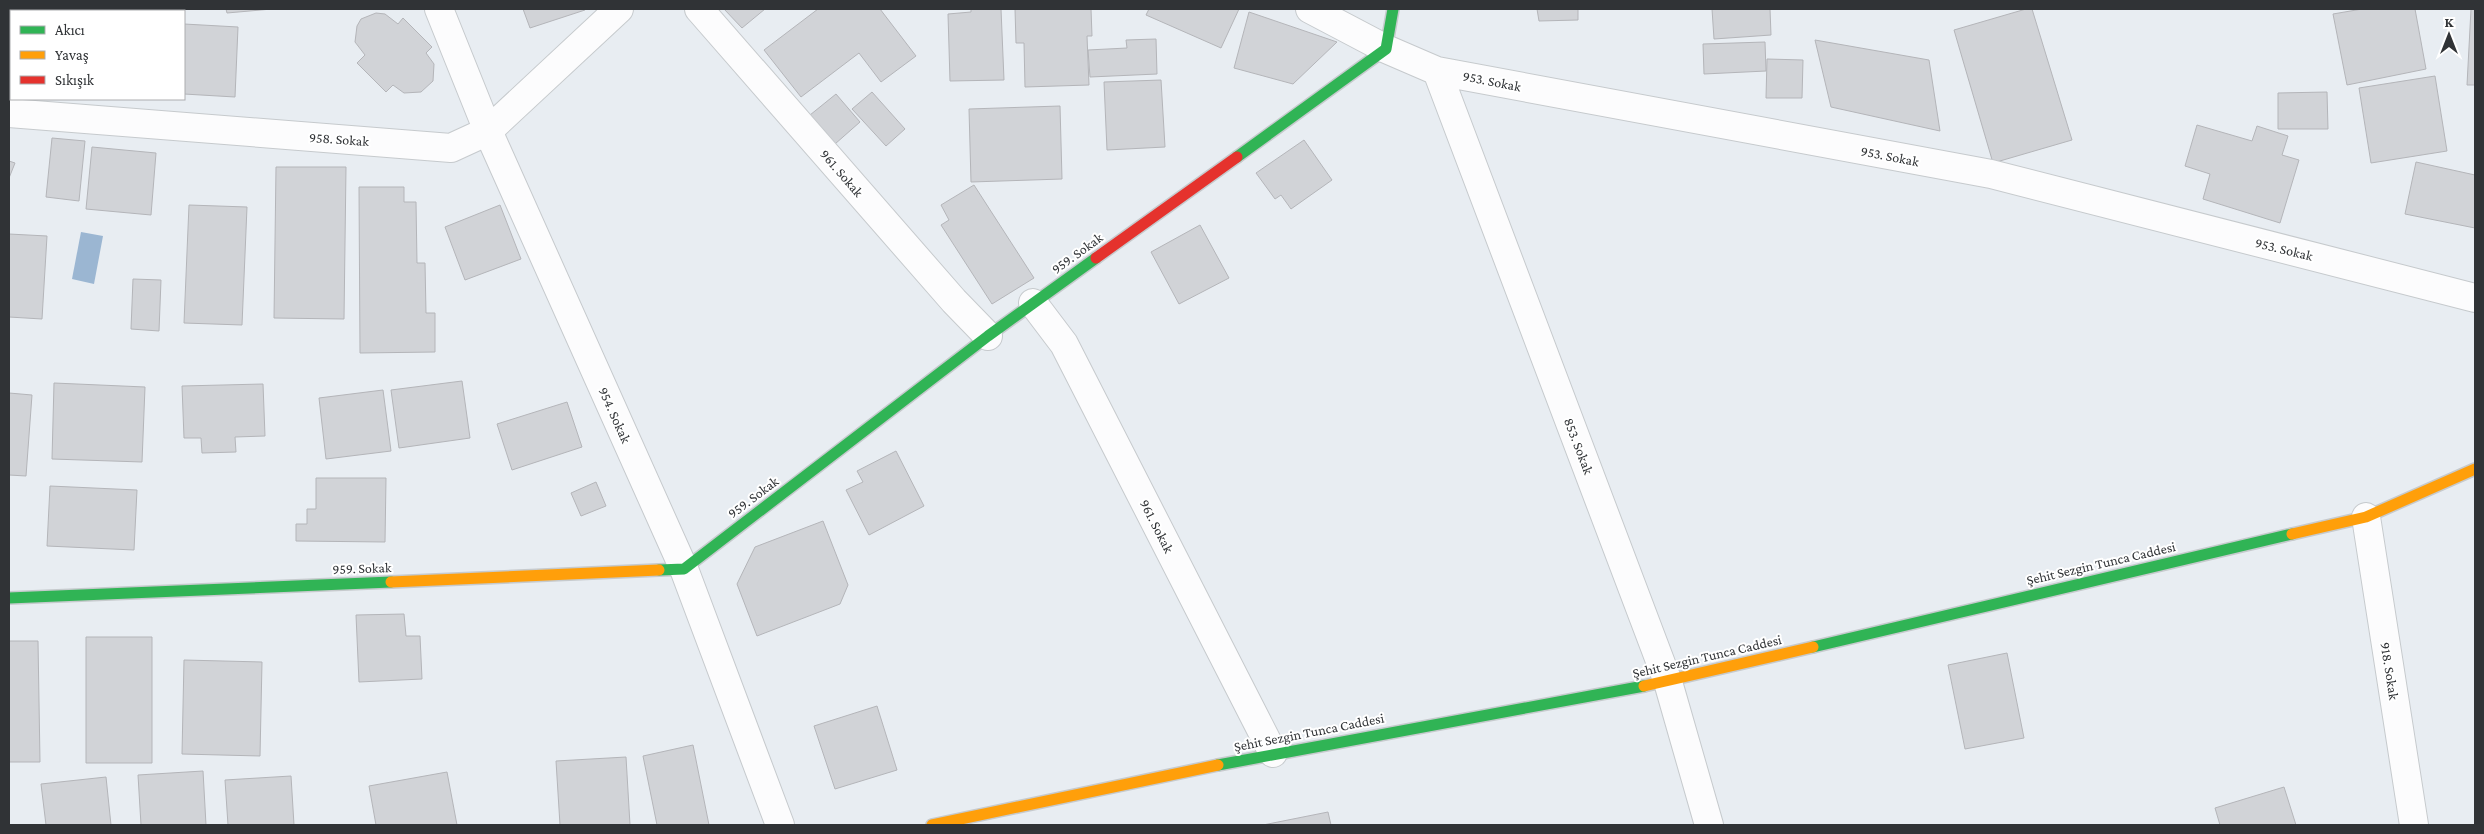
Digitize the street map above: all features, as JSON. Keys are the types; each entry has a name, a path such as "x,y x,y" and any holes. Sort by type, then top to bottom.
{"street":[{"name":"954. Sokak","path":"439,9 488,130 684,569 780,825"},
{"name":"958. Sokak","path":"9,114 451,148 488,130 619,9"},
{"name":"961. Sokak","path":"699,9 954,302 988,336"},
{"name":"953. Sokak","path":"1310,9 1386,49 1437,71 1991,174 2475,298"},
{"path":"1386,49 1393,9"},
{"name":"959. Sokak","path":"9,598 684,569 988,336 1386,49"},
{"name":"853. Sokak","path":"1437,71 1668,682 1709,825"},
{"name":"961. Sokak","path":"1033,303 1064,344 1273,753"},
{"name":"Şehit Sezgin Tunca Caddesi","path":"932,825 1273,753 1668,682 2054,589 2366,517 2475,469"},
{"name":"918. Sokak","path":"2366,517 2414,825"}],"water":[{"path":"81,232 103,236 94,284 72,279"}],"building":[{"path":"226,9 272,9 227,13"},
{"path":"523,9 584,9 585,10 530,28"},
{"path":"724,9 765,9 742,28"},
{"path":"818,9 880,9 916,56 881,82 859,53 801,97 764,50"},
{"path":"971,9 1001,9 1004,80 950,81 948,14 971,12"},
{"path":"1015,9 1091,9 1092,36 1087,36 1089,85 1025,87 1024,43 1016,43"},
{"path":"1149,9 1239,9 1221,48 1146,15"},
{"path":"1537,9 1578,9 1578,20 1539,21"},
{"path":"1712,9 1770,9 1771,35 1714,39"},
{"path":"2026,9 2032,9 2072,140 1993,163 1954,30"},
{"path":"2362,9 2415,9 2426,69 2347,85 2333,14"},
{"path":"2471,9 2475,9 2475,85 2467,85"},
{"path":"1249,12 1337,42 1293,84 1234,68"},
{"path":"376,13 385,14 398,24 403,18 432,47 426,53 434,64 433,81 421,92 404,93 393,85 386,92 357,63 365,55 355,42 357,26 361,19"},
{"path":"185,24 238,27 235,97 185,94"},
{"path":"1156,39 1157,74 1090,77 1088,50 1127,48 1126,40"},
{"path":"1815,40 1929,60 1940,131 1831,107"},
{"path":"1765,42 1766,71 1704,74 1703,44"},
{"path":"1767,59 1803,60 1802,98 1766,98"},
{"path":"2435,76 2447,151 2371,163 2359,88"},
{"path":"1161,80 1165,147 1107,150 1104,82"},
{"path":"872,92 905,129 886,146 852,109"},
{"path":"2327,92 2328,129 2278,129 2278,93"},
{"path":"836,94 860,122 835,144 810,115"},
{"path":"1060,106 1062,179 971,182 969,109"},
{"path":"2197,125 2252,141 2257,126 2288,136 2282,155 2299,160 2280,223 2203,199 2210,174 2185,166"},
{"path":"52,138 85,141 79,201 46,197"},
{"path":"1304,140 1332,180 1291,209 1281,195 1275,199 1256,173"},
{"path":"92,147 156,153 151,215 86,209"},
{"path":"9,161 15,163 9,178"},
{"path":"2416,162 2475,175 2475,228 2405,214"},
{"path":"276,167 346,167 344,319 274,318"},
{"path":"974,185 1034,278 992,304 941,225 949,220 941,205"},
{"path":"359,187 404,187 404,202 416,202 417,263 425,263 426,313 435,313 435,352 360,353"},
{"path":"189,205 247,207 242,325 184,323"},
{"path":"500,205 521,259 465,280 445,227"},
{"path":"1200,225 1229,278 1179,304 1151,252"},
{"path":"9,234 47,236 42,319 9,317"},
{"path":"133,279 161,280 159,331 131,329"},
{"path":"462,381 470,438 399,448 391,390"},
{"path":"54,383 145,387 142,462 52,459"},
{"path":"263,384 265,436 235,437 236,452 202,453 201,438 184,438 182,386"},
{"path":"383,390 391,451 326,459 319,398"},
{"path":"9,393 32,395 26,476 9,475"},
{"path":"567,402 582,447 512,470 497,424"},
{"path":"896,451 924,506 869,535 846,490 863,482 857,471"},
{"path":"316,478 386,478 385,542 296,541 296,524 307,524 307,509 316,509"},
{"path":"596,482 606,506 581,516 571,493"},
{"path":"50,486 137,490 134,550 47,546"},
{"path":"823,521 848,585 840,604 757,636 737,584 755,547"},
{"path":"404,614 406,636 420,636 422,679 359,682 356,615"},
{"path":"86,637 152,637 152,763 86,763"},
{"path":"9,641 38,641 40,762 9,762"},
{"path":"2007,653 2024,738 1965,749 1948,665"},
{"path":"184,660 262,662 260,756 182,754"},
{"path":"877,706 897,770 835,789 814,726"},
{"path":"693,745 709,825 657,825 643,756"},
{"path":"626,757 630,825 560,825 556,761"},
{"path":"203,771 206,825 141,825 138,775"},
{"path":"447,772 457,825 376,825 369,786"},
{"path":"291,776 294,825 228,825 225,780"},
{"path":"106,777 111,825 46,825 41,784"},
{"path":"2284,787 2296,825 2220,825 2215,808"},
{"path":"1328,812 1331,825 1263,825"}],"traffic: fast":[{"path":"1237,157 1386,49 1393,9"},
{"path":"659,570 684,569 988,336 1096,258"},
{"path":"1813,647 2292,534"},
{"path":"9,598 391,582"},
{"path":"1218,765 1644,686"}],"traffic: slow":[{"path":"2292,534 2366,517 2475,469"},
{"path":"391,582 659,570"},
{"path":"1644,686 1813,647"},
{"path":"932,825 1218,765"}],"traffic: jam":[{"path":"1096,258 1237,157"}]}
